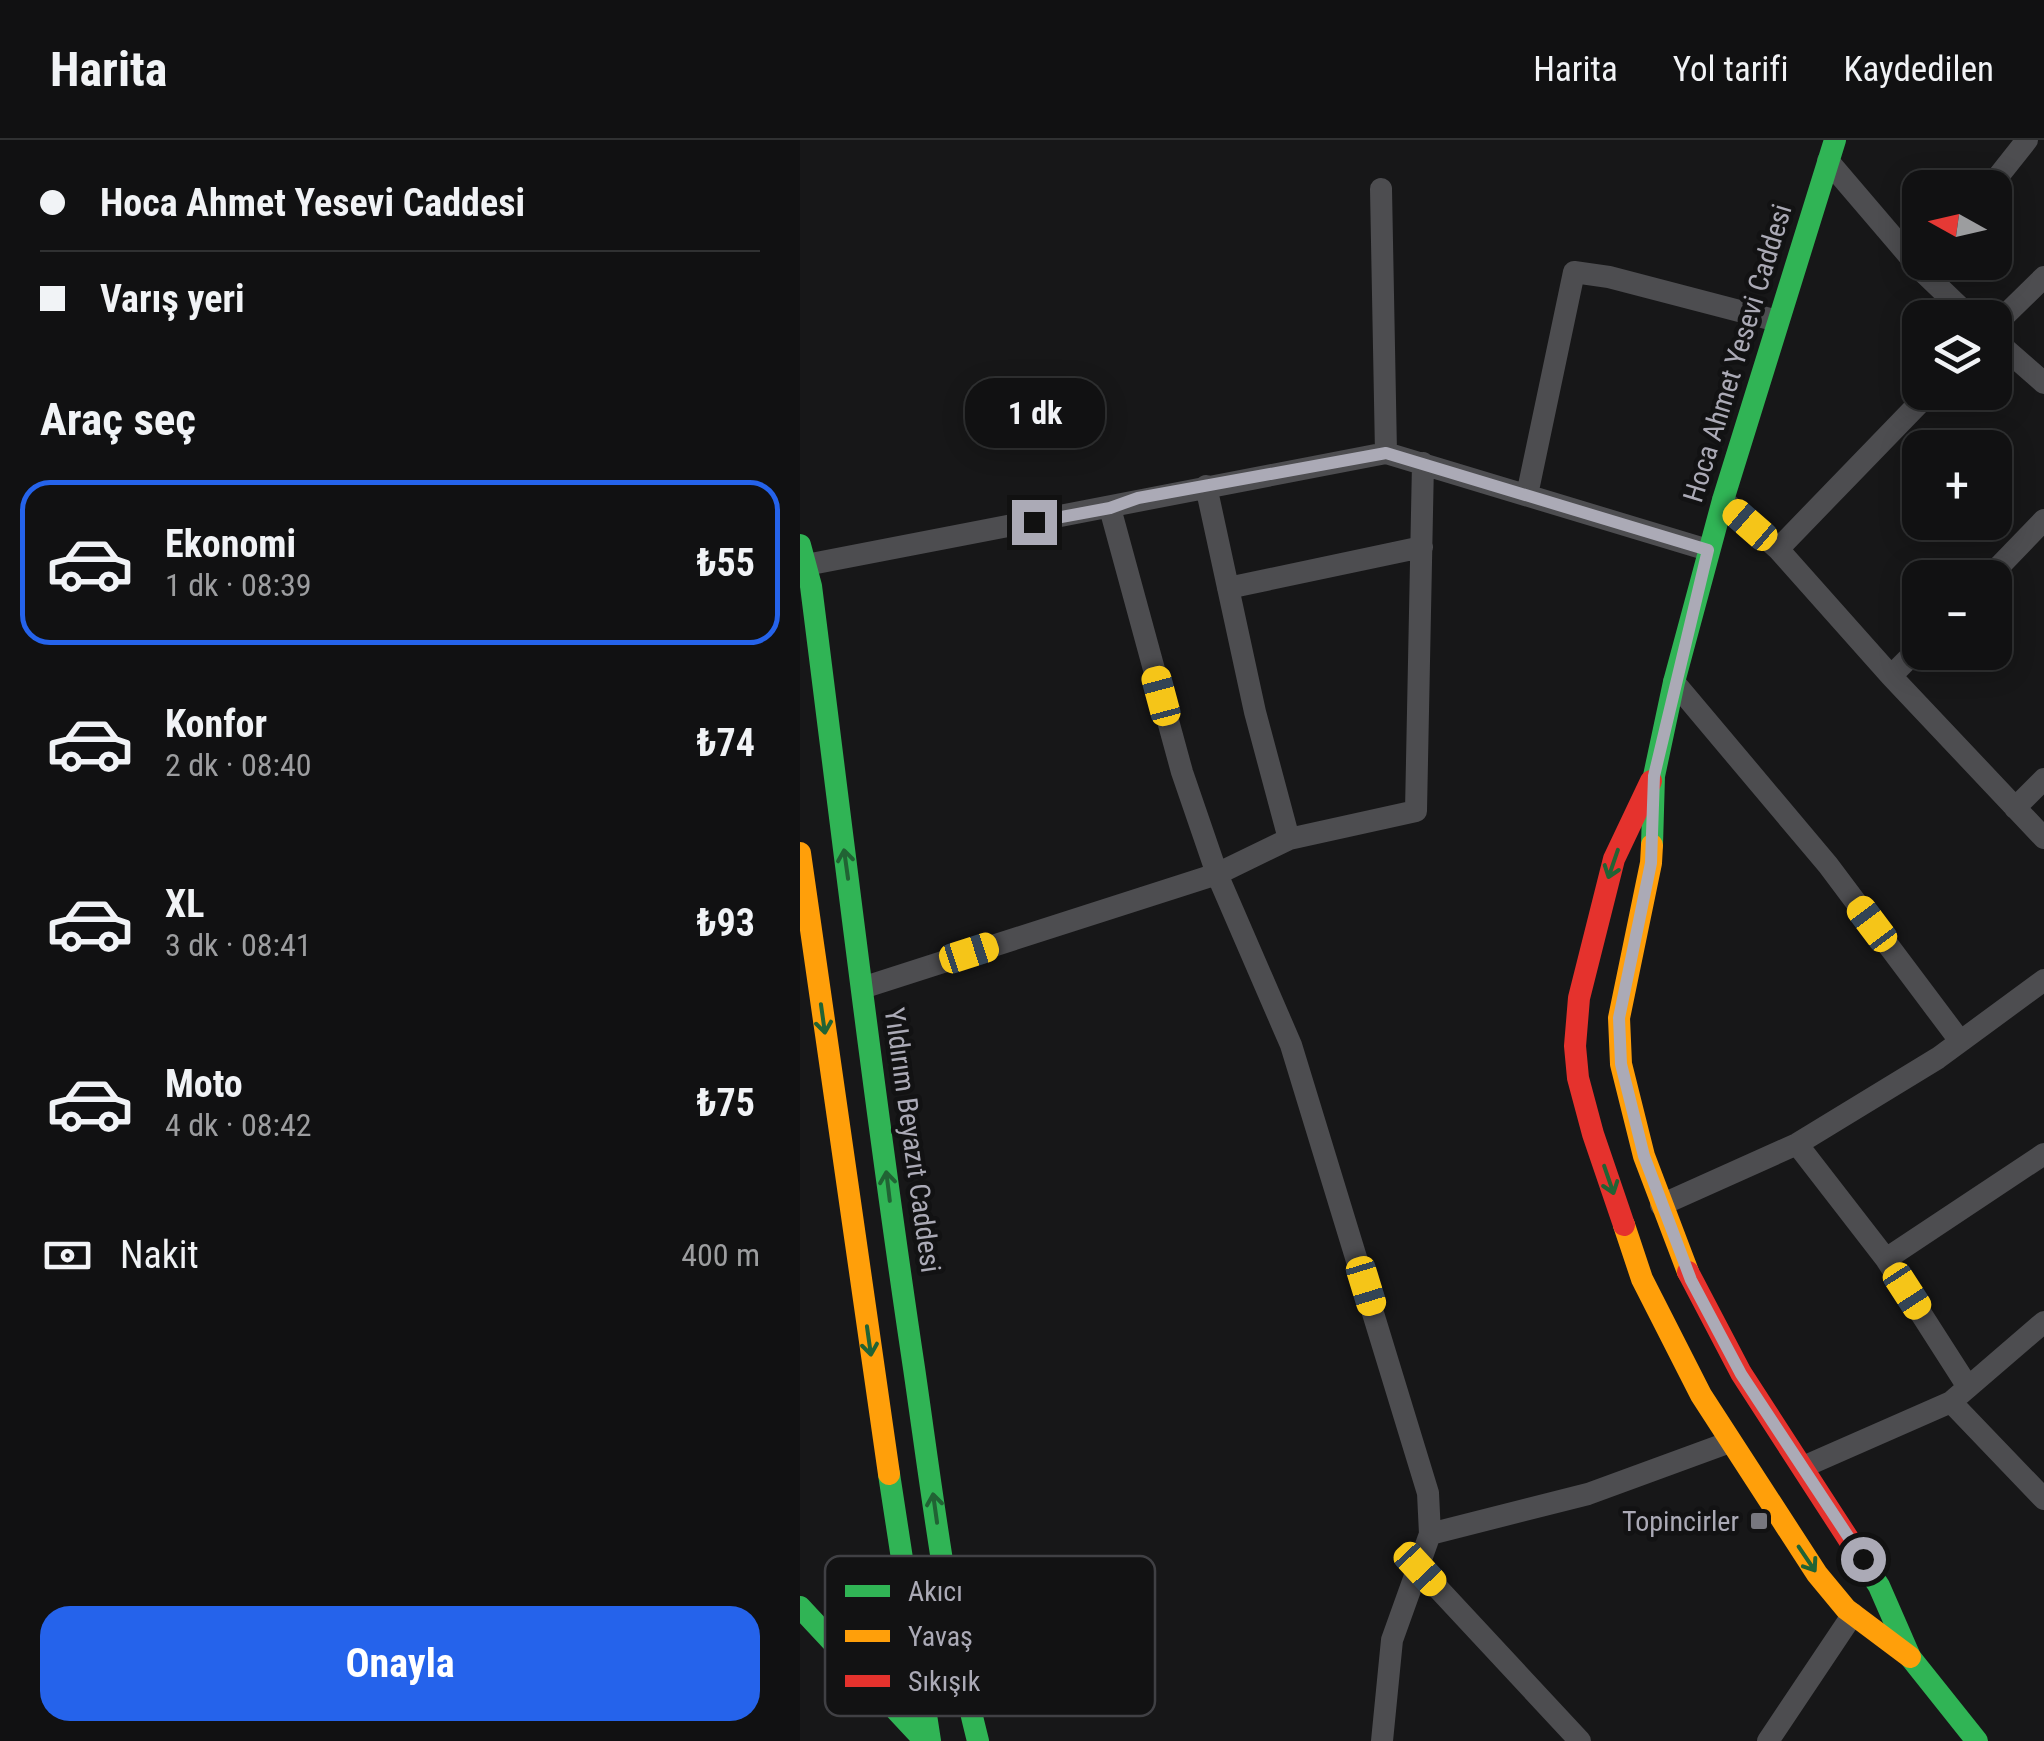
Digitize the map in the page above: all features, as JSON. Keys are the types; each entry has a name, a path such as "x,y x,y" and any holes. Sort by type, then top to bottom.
{"main road":[{"name":"Hoca Ahmet Yesevi Caddesi","path":"1831,150 1722,500 1674,682 1654,776 1651,863 1619,1018 1621,1064 1661,1205 1711,1321 1741,1374 1879,1586 1910,1658 1977,1741"},
{"name":"Yıldırım Beyazıt Caddesi","path":"803,555 893,1228 943,1556"},
{"path":"1654,776 1614,859 1580,998 1575,1046 1578,1078 1593,1134 1642,1278 1682,1362 1730,1442 1818,1574 1853,1614 1910,1658"},
{"path":"800,854 804,914 900,1556"},
{"path":"801,1608 825,1633"},
{"path":"904,1716 928,1741"},
{"path":"924,1716 928,1741"},
{"name":"Yıldırım Beyazıt Caddesi","path":"973,1716 978,1741"}],"street":[{"path":"2003,170 2027,140"},
{"path":"1831,150 1902,238"},
{"path":"1381,189 1386,453"},
{"path":"1527,494 1574,272 1609,277 1778,321"},
{"path":"2012,309 2044,277"},
{"path":"1937,280 1955,300"},
{"path":"2012,355 2044,383"},
{"path":"1778,550 1913,410"},
{"path":"803,555 1110,508 1138,498 1386,453 1708,550"},
{"path":"862,988 1217,874 1289,839 1416,811 1424,463"},
{"path":"1206,486 1255,712 1289,839"},
{"path":"1722,500 1778,550 2044,838"},
{"path":"1110,508 1182,772 1217,874 1290,1045 1428,1493 1430,1534 1392,1640 1382,1741"},
{"path":"2005,560 2044,520"},
{"path":"1228,588 1422,547"},
{"path":"1891,676 1902,665"},
{"path":"1674,682 1828,864 1960,1042"},
{"path":"2016,808 2044,779"},
{"path":"1661,1205 1797,1144 1960,1042 2044,980"},
{"path":"1797,1144 1886,1259 1960,1394 2044,1499"},
{"path":"1886,1259 2044,1154"},
{"path":"1803,1467 1960,1394 2044,1322"},
{"path":"1430,1534 1588,1494 1730,1442"},
{"path":"1420,1569 1580,1741"},
{"path":"1768,1741 1853,1614"}],"traffic: fast":[{"path":"1652,845 1654,776 1674,682 1723,500 1835,140"},
{"path":"800,545 811,586 873,1075 942,1556"},
{"path":"889,1474 902,1556"},
{"path":"1853,1546 1879,1586 1910,1657 1977,1741"},
{"path":"800,1607 825,1634"},
{"path":"902,1716 925,1741"},
{"path":"926,1716 930,1741"},
{"path":"972,1716 978,1741"}],"traffic: slow":[{"path":"1652,845 1619,1018 1621,1064 1644,1156 1688,1272"},
{"path":"800,853 889,1474"},
{"path":"1624,1225 1642,1279 1701,1395 1817,1574 1846,1609 1910,1657"}],"traffic: jam":[{"path":"1624,1225 1593,1134 1578,1078 1575,1046 1579,998 1614,859 1651,781"},
{"path":"1688,1272 1741,1373 1853,1546"}],"place":[{"name":"Topincirler","path":"1759,1521"}],"route":[{"path":"1034,522 1110,508 1138,498 1386,453 1708,550 1654,776 1651,863 1619,1018 1621,1064 1661,1205 1711,1321 1741,1374 1863,1559"}]}
